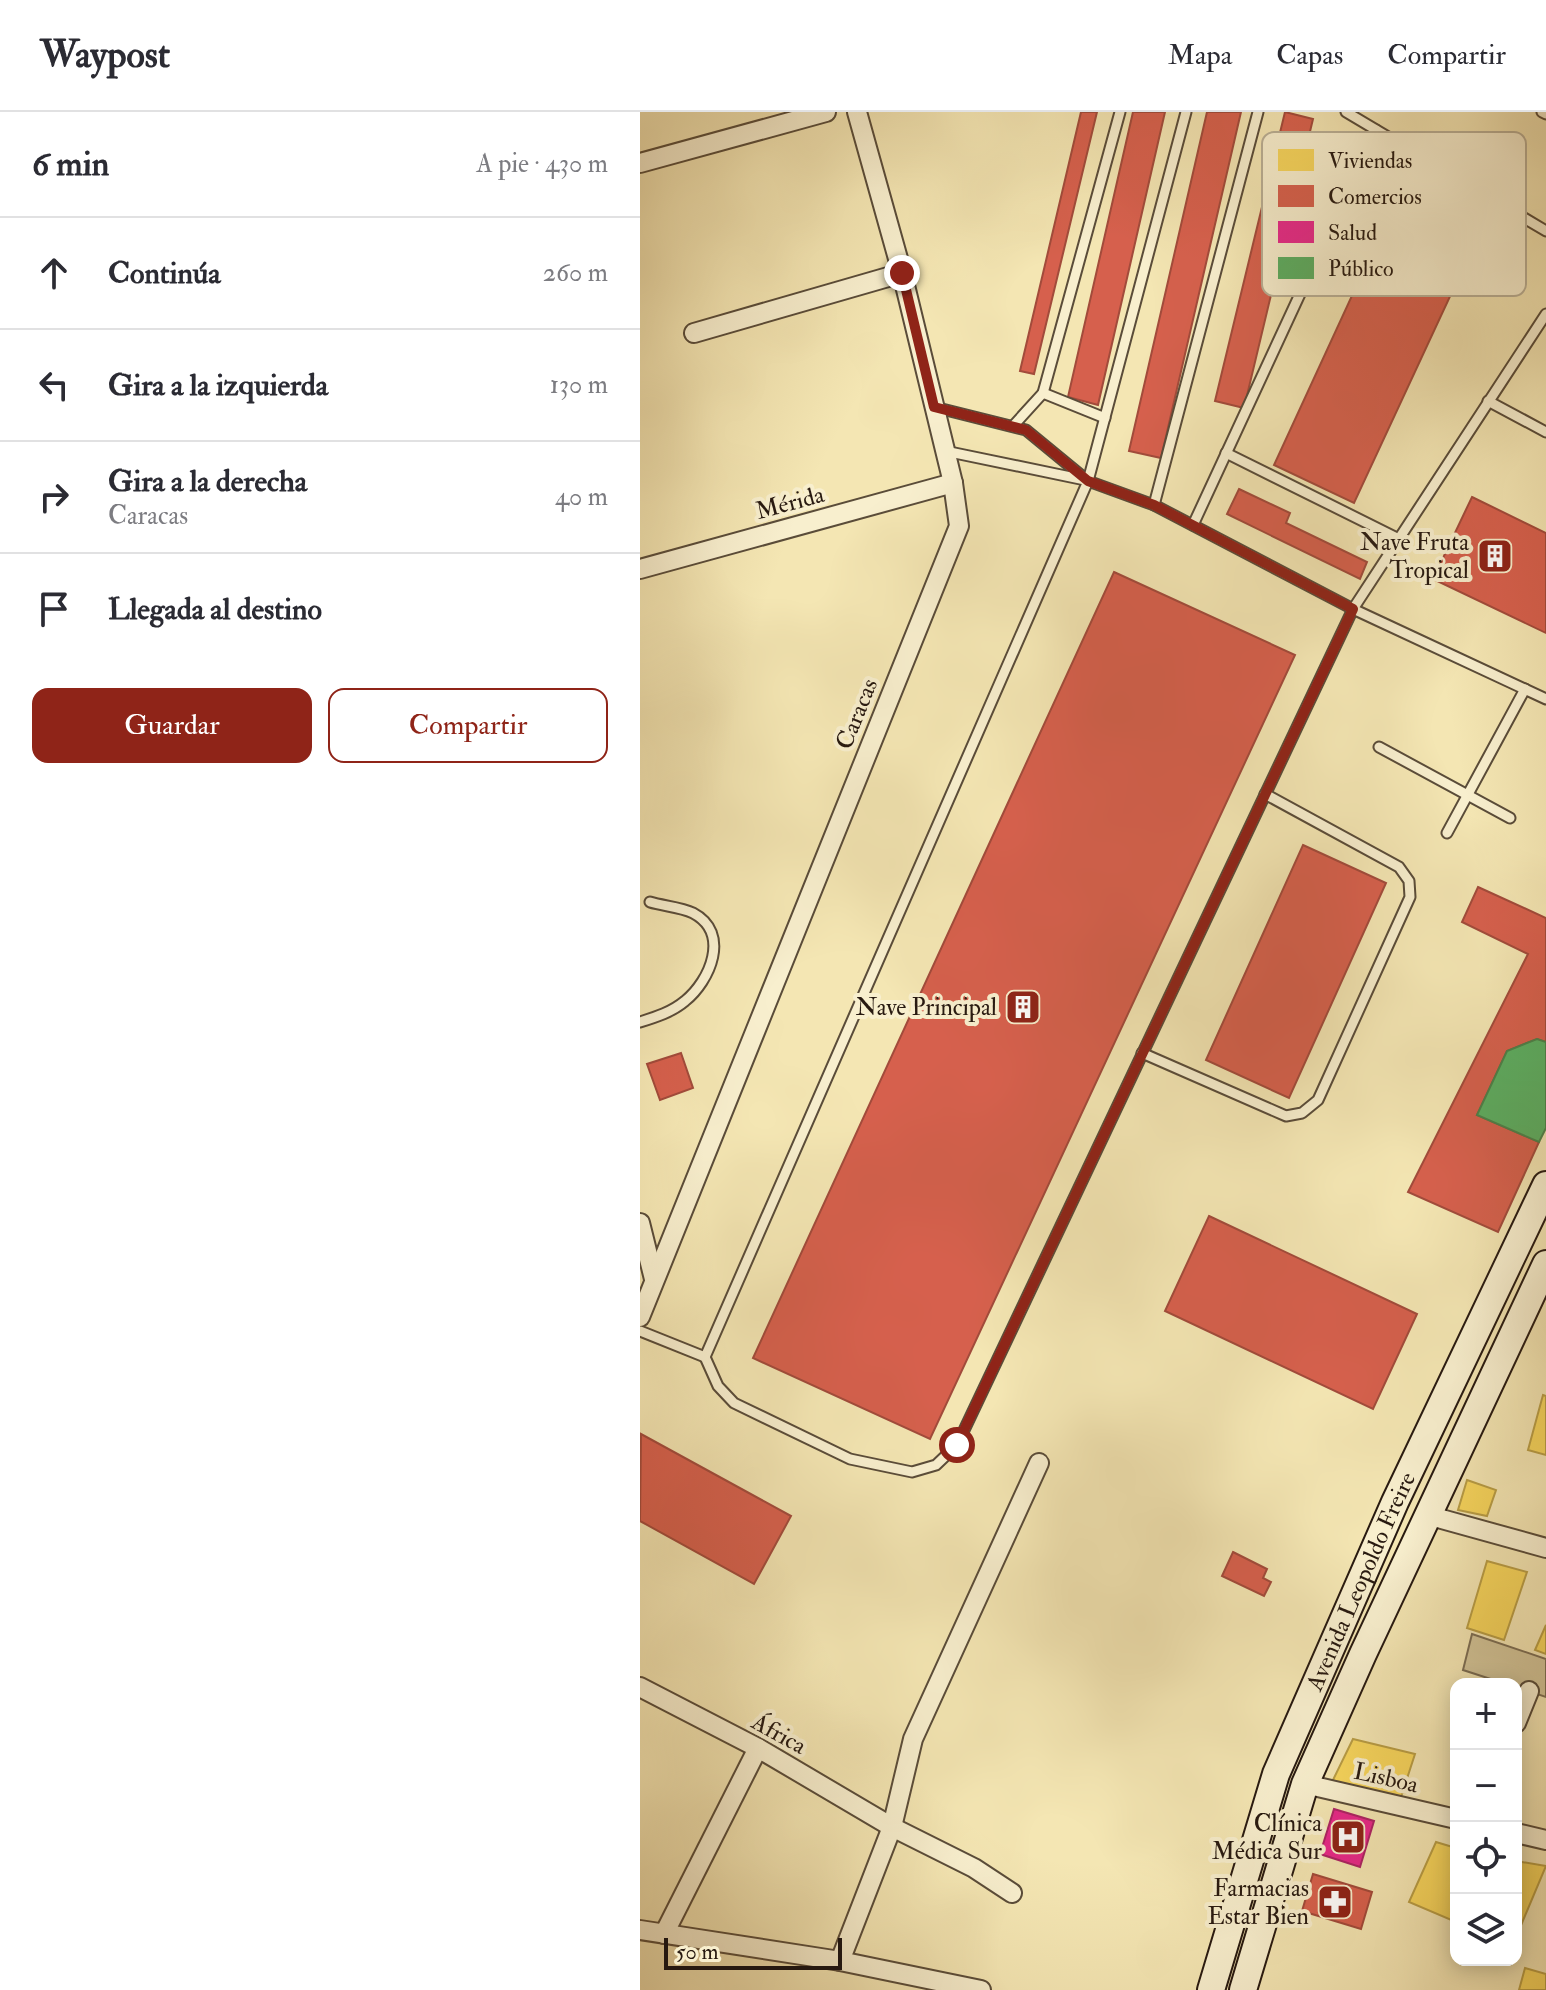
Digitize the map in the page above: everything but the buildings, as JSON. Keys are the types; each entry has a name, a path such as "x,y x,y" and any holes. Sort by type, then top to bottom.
{"main road":[{"name":"Avenida Leopoldo Freire","path":"1211,1990 1276,1774 1395,1502 1546,1185"},
{"name":"Avenida Leopoldo Freire","path":"1243,1990 1305,1784 1427,1515 1546,1264"}],"street":[{"path":"640,163 826,112"},
{"name":"Caracas","path":"640,1317 959,526 953,483 902,273 857,112"},
{"path":"694,333 902,273"},
{"name":"Mérida","path":"640,569 953,483"},
{"path":"640,1223 654,1279"},
{"path":"840,1961 892,1827 913,1739 1039,1463"},
{"path":"1427,1515 1546,1548"},
{"path":"1522,1708 1529,1691"},
{"name":"África","path":"642,1695 758,1748 892,1827 974,1868 1012,1893"},
{"path":"664,1934 758,1748"},
{"name":"Lisboa","path":"1305,1784 1450,1818"},
{"path":"1522,1834 1546,1840"},
{"path":"640,1930 840,1961 981,1990"}],"lane":[{"path":"1014,425 1043,393 1120,112"},
{"path":"705,1357 1088,481 1186,112"},
{"path":"1154,505 1258,112"},
{"path":"1346,112 1379,132"},
{"path":"1526,219 1546,231"},
{"path":"1193,525 1299,296"},
{"path":"640,1331 705,1357 718,1386 734,1403 850,1459 912,1472 936,1465 957,1445 1353,609 1546,314"},
{"path":"1043,393 1105,418"},
{"path":"1488,401 1546,432"},
{"path":"934,407 1026,430 1088,481"},
{"path":"945,451 1088,481 1154,505 1353,609 1546,699"},
{"path":"1226,453 1399,539"},
{"path":"1447,833 1525,689"},
{"path":"1379,747 1510,818"},
{"path":"1142,1053 1286,1116 1302,1113 1318,1100 1410,897 1409,881 1399,867 1265,794"},
{"path":"640,1022 663,1015 686,1001 707,976 715,950 710,930 694,913 650,902"}],"shaded area":[{"path":"1472,1634 1546,1659 1546,1697 1522,1689 1522,1678 1488,1678 1463,1670"}],"place":[{"name":"Nave Fruta Tropical","path":"1495,556"},
{"name":"Nave Principal","path":"1023,1007"},
{"name":"Clínica Médica Sur","path":"1348,1837"},
{"name":"Farmacias Estar Bien","path":"1335,1902"}],"route":[{"path":"902,273 934,407 1026,430 1088,481 1154,505 1353,609 957,1445"}]}
